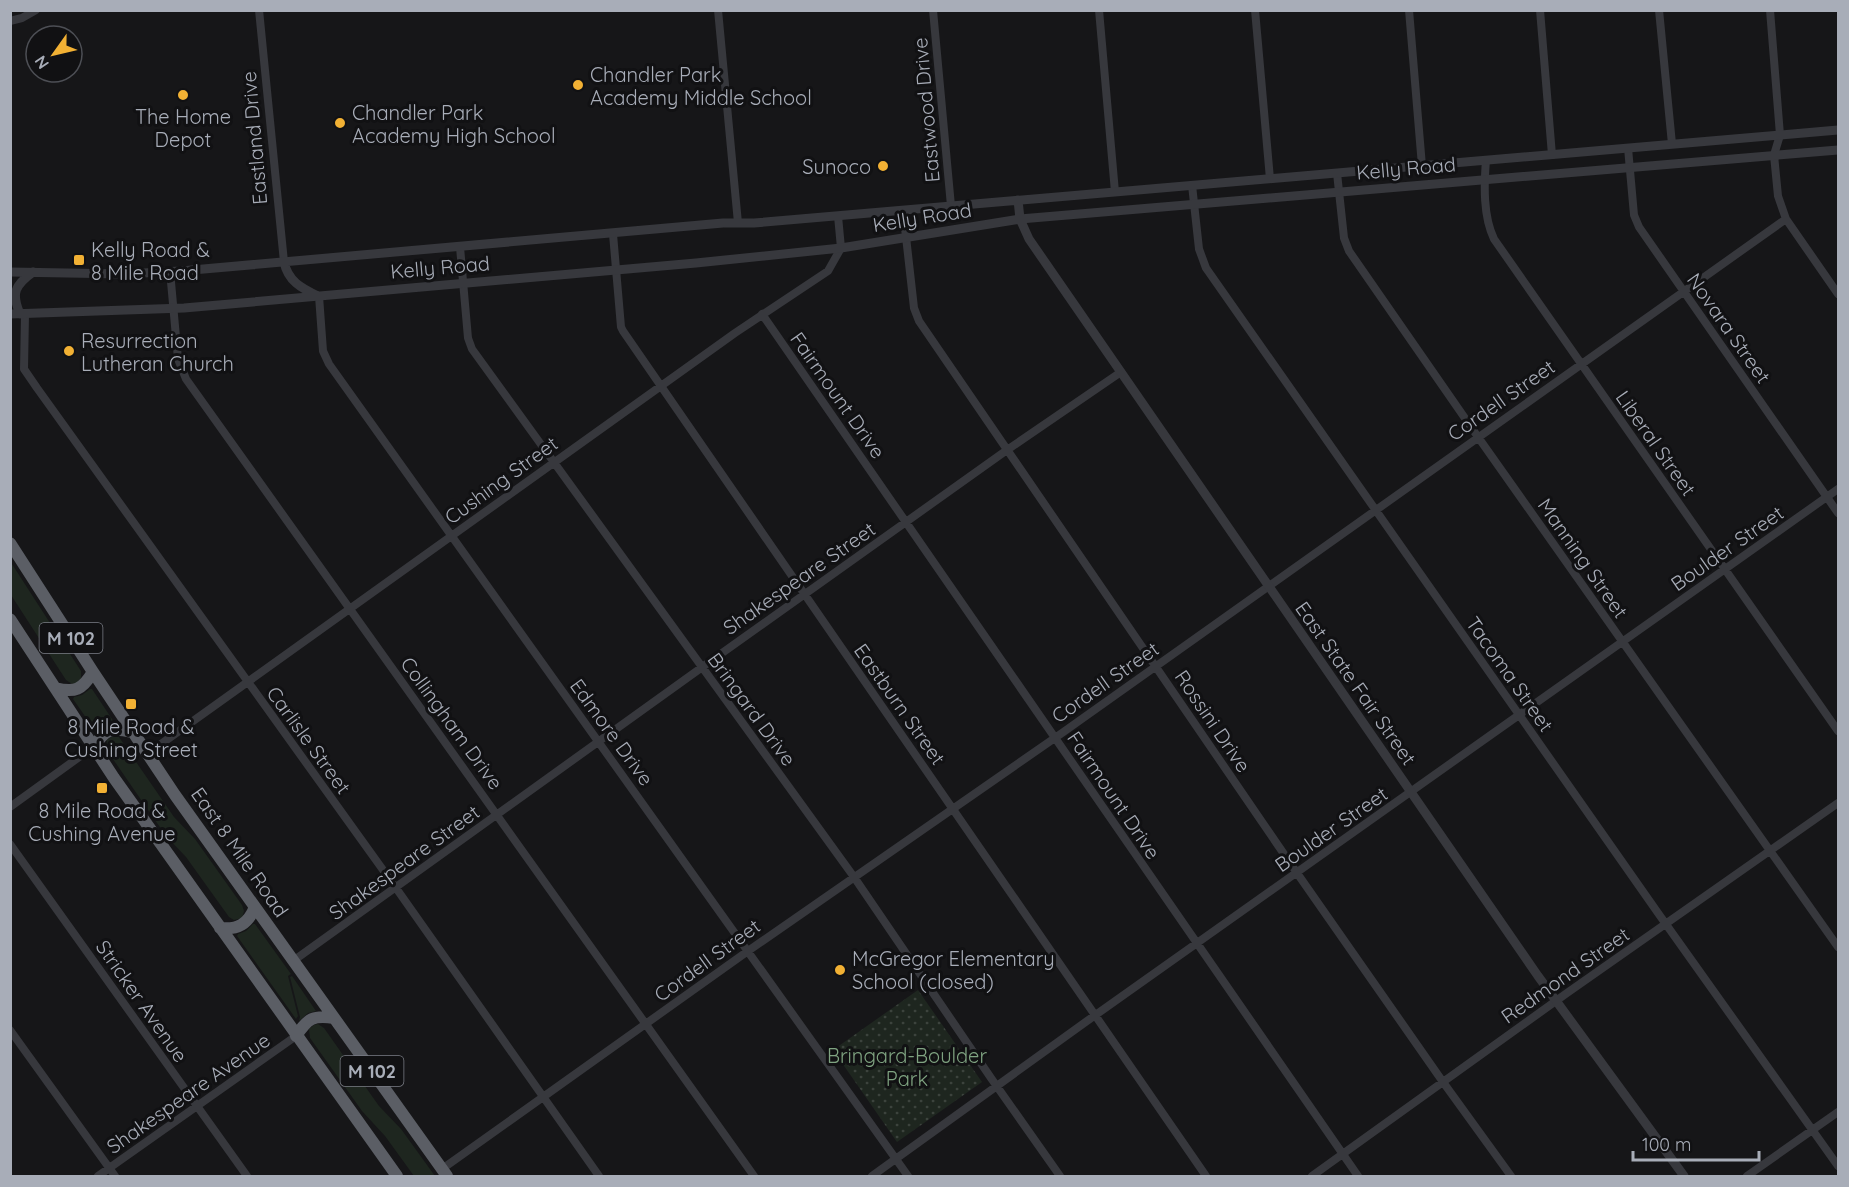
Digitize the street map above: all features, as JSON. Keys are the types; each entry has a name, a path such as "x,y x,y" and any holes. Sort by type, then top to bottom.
{"highway":[{"name":"East 8 Mile Road","path":"10,543 147,754 444,1173"},
{"name":"M 102","path":"10,619 93,747 397,1176"},
{"path":"55,688 65,691 80,688 93,672"},
{"path":"93,747 108,730 118,729 132,732"},
{"path":"220,928 243,925 255,907"},
{"path":"296,1036 304,1024 310,1020 319,1017 334,1018"}],"street":[{"path":"10,21 22,18 36,10"},
{"name":"Eastland Drive","path":"259,10 284,262"},
{"path":"718,10 738,223"},
{"name":"Eastwood Drive","path":"933,10 951,206"},
{"path":"1099,10 1115,192"},
{"path":"1255,10 1270,178"},
{"path":"1408,10 1422,166"},
{"path":"1540,10 1552,155"},
{"path":"1659,10 1672,144"},
{"path":"1770,10 1780,135 1774,155 1779,196 1786,219 1839,294"},
{"name":"Kelly Road","path":"10,272 124,274 170,272 1839,130"},
{"name":"Novara Street","path":"1628,148 1634,215 1637,222 1684,293 1839,513"},
{"name":"Kelly Road","path":"18,314 173,308 463,284 841,248 1020,219 1839,150"},
{"name":"Liberal Street","path":"1486,160 1488,225 1494,239 1839,730"},
{"name":"Manning Street","path":"1337,173 1344,238 1349,251 1622,642 1839,947"},
{"name":"Tacoma Street","path":"1192,185 1199,249 1203,264 1812,1131 1839,1166"},
{"name":"East State Fair Street","path":"1018,200 1020,219 1029,239 1410,793 1684,1176"},
{"name":"Rossini Drive","path":"903,210 916,316 1298,873 1511,1176"},
{"path":"838,216 841,248"},
{"name":"Cordell Street","path":"444,1173 543,1097 748,951 1055,738 1786,219"},
{"name":"Eastburn Street","path":"613,234 621,327 1206,1176"},
{"name":"Bringard Drive","path":"460,247 468,338 472,349 854,877 1060,1176"},
{"name":"Cushing Street","path":"147,754 660,386 828,271 841,248"},
{"path":"284,262 286,272 292,280 306,291 319,296"},
{"path":"18,314 16,290 23,279 33,272"},
{"name":"Collingham Drive","path":"170,272 178,359 182,371 754,1176"},
{"name":"Edmore Drive","path":"319,296 324,356 908,1176"},
{"name":"Carlisle Street","path":"18,314 24,369 599,1176"},
{"name":"Fairmount Drive","path":"762,314 1196,945 1358,1176"},
{"name":"Shakespeare Street","path":"294,961 701,668 1121,372"},
{"name":"Boulder Street","path":"872,1176 1839,489"},
{"path":"11,805 93,747"},
{"name":"Redmond Street","path":"1312,1176 1839,803"},
{"name":"Stricker Avenue","path":"10,844 247,1176"},
{"path":"10,1030 115,1176"},
{"name":"Shakespeare Avenue","path":"98,1176 296,1036"},
{"path":"1747,1176 1839,1112"}],"green space":[{"path":"10,561 81,671 81,678 77,683 72,684 66,680 11,595"},
{"path":"90,689 114,722 96,732 73,699"},
{"path":"113,736 119,737 174,817 195,839 242,905 244,911 242,918 234,920 229,917 186,857 166,836 106,749 107,740"},
{"path":"253,924 291,974 288,976 298,1016 296,1019 237,936"},
{"path":"292,976 316,1011 308,1013 299,1021 290,977"},
{"name":"Bringard-Boulder Park","path":"918,990 982,1082 897,1142 833,1050"},
{"path":"318,1024 324,1028 379,1106 401,1129 435,1176 414,1176 385,1136 362,1111 310,1038 309,1029"}],"place":[{"name":"Chandler Park Academy Middle School","path":"578,85"},
{"name":"The Home Depot","path":"183,95"},
{"name":"Chandler Park Academy High School","path":"340,123"},
{"name":"Sunoco","path":"883,166"},
{"name":"Kelly Road & 8 Mile Road","path":"79,260"},
{"name":"Resurrection Lutheran Church","path":"69,351"},
{"name":"8 Mile Road & Cushing Street","path":"131,704"},
{"name":"8 Mile Road & Cushing Avenue","path":"102,788"},
{"name":"McGregor Elementary School (closed)","path":"840,970"}]}
